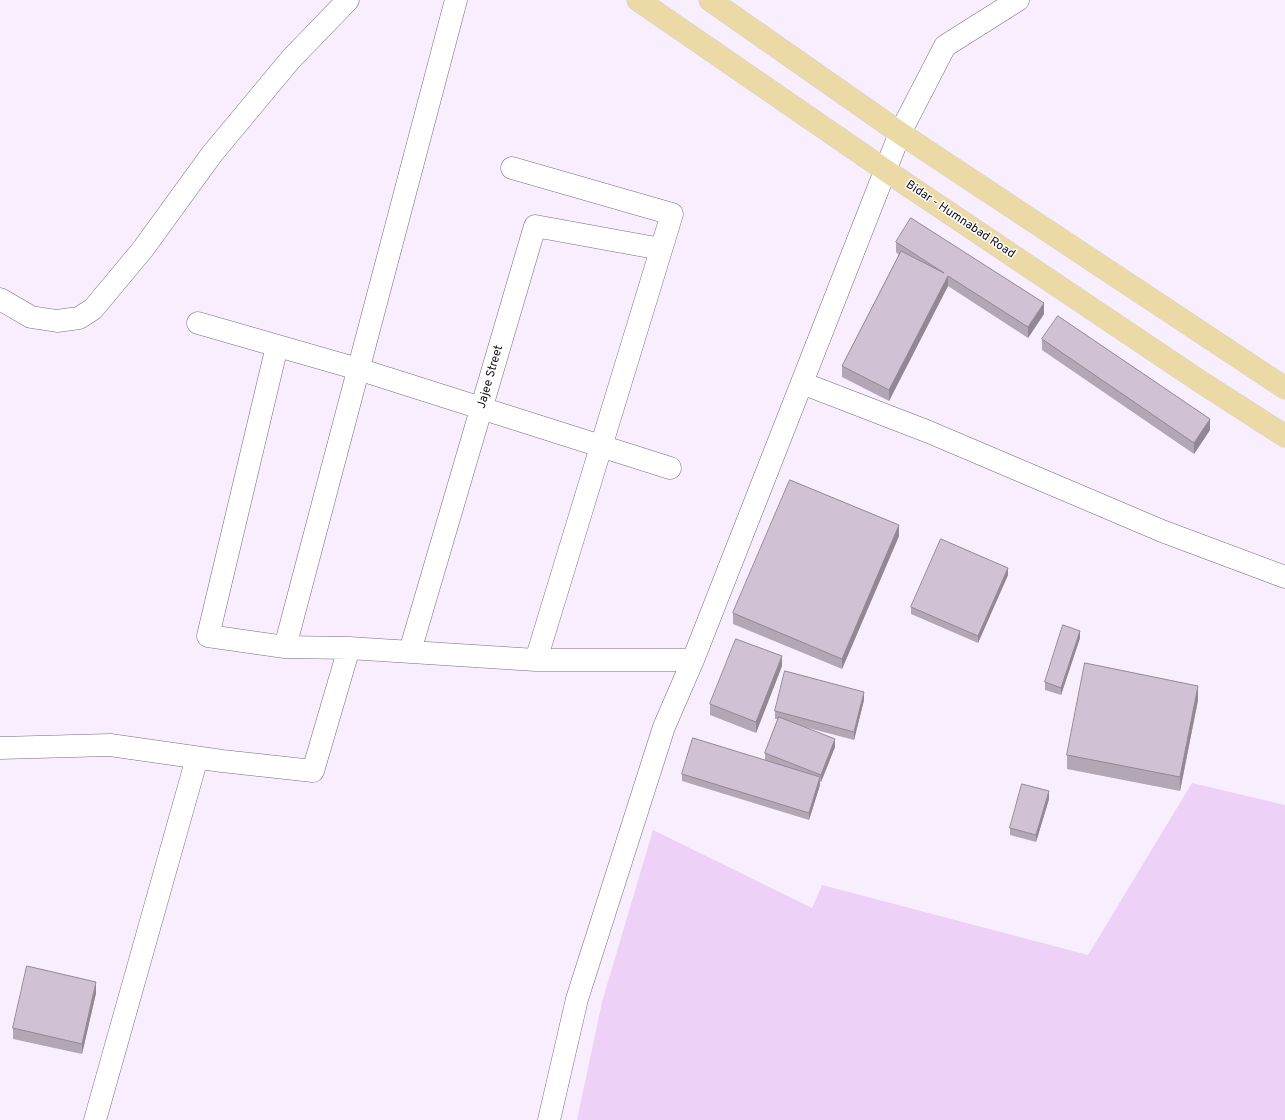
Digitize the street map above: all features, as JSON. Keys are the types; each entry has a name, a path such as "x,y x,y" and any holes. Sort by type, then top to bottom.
{"main road":[{"name":"Bidar - Humnabad Road","path":"638,0 885,170 1201,382 1285,436"},
{"path":"710,0 900,133 1285,388"}],"street":[{"path":"0,299 31,317 57,321 79,318 93,309 143,250 217,148 291,59 348,0"},
{"path":"285,647 456,0"},
{"path":"549,1120 577,999 664,727 693,660 900,133 945,46 1018,0"},
{"path":"512,168 672,214 536,660"},
{"name":"Jajee Street","path":"410,652 535,226 661,250"},
{"path":"198,324 358,369 670,468"},
{"path":"277,346 208,636 285,647 349,648 536,660 693,660"},
{"path":"802,383 929,432 1162,531 1285,577"},
{"path":"0,748 110,745 197,758 314,771 349,648"},
{"path":"95,1120 197,758"}],"shaded area":[{"path":"1192,783 1285,805 1285,1120 577,1120 602,1002 653,830 812,908 822,885 1088,955"}],"building":[{"path":"911,218 1044,303 1028,327 948,276 889,390 842,366 901,251 944,273 896,242"},
{"path":"1058,316 1210,419 1194,443 1042,339"},
{"path":"790,480 899,525 842,659 733,613"},
{"path":"941,539 1008,568 978,636 911,607"},
{"path":"1063,625 1080,631 1061,688 1045,682"},
{"path":"736,639 782,656 756,722 710,704"},
{"path":"1085,663 1198,686 1180,777 1067,755"},
{"path":"785,671 864,692 854,732 775,711"},
{"path":"779,717 835,739 821,775 765,753"},
{"path":"693,738 820,777 809,813 682,774"},
{"path":"1022,784 1049,791 1036,835 1010,828"},
{"path":"27,966 96,982 82,1044 13,1028"}]}
